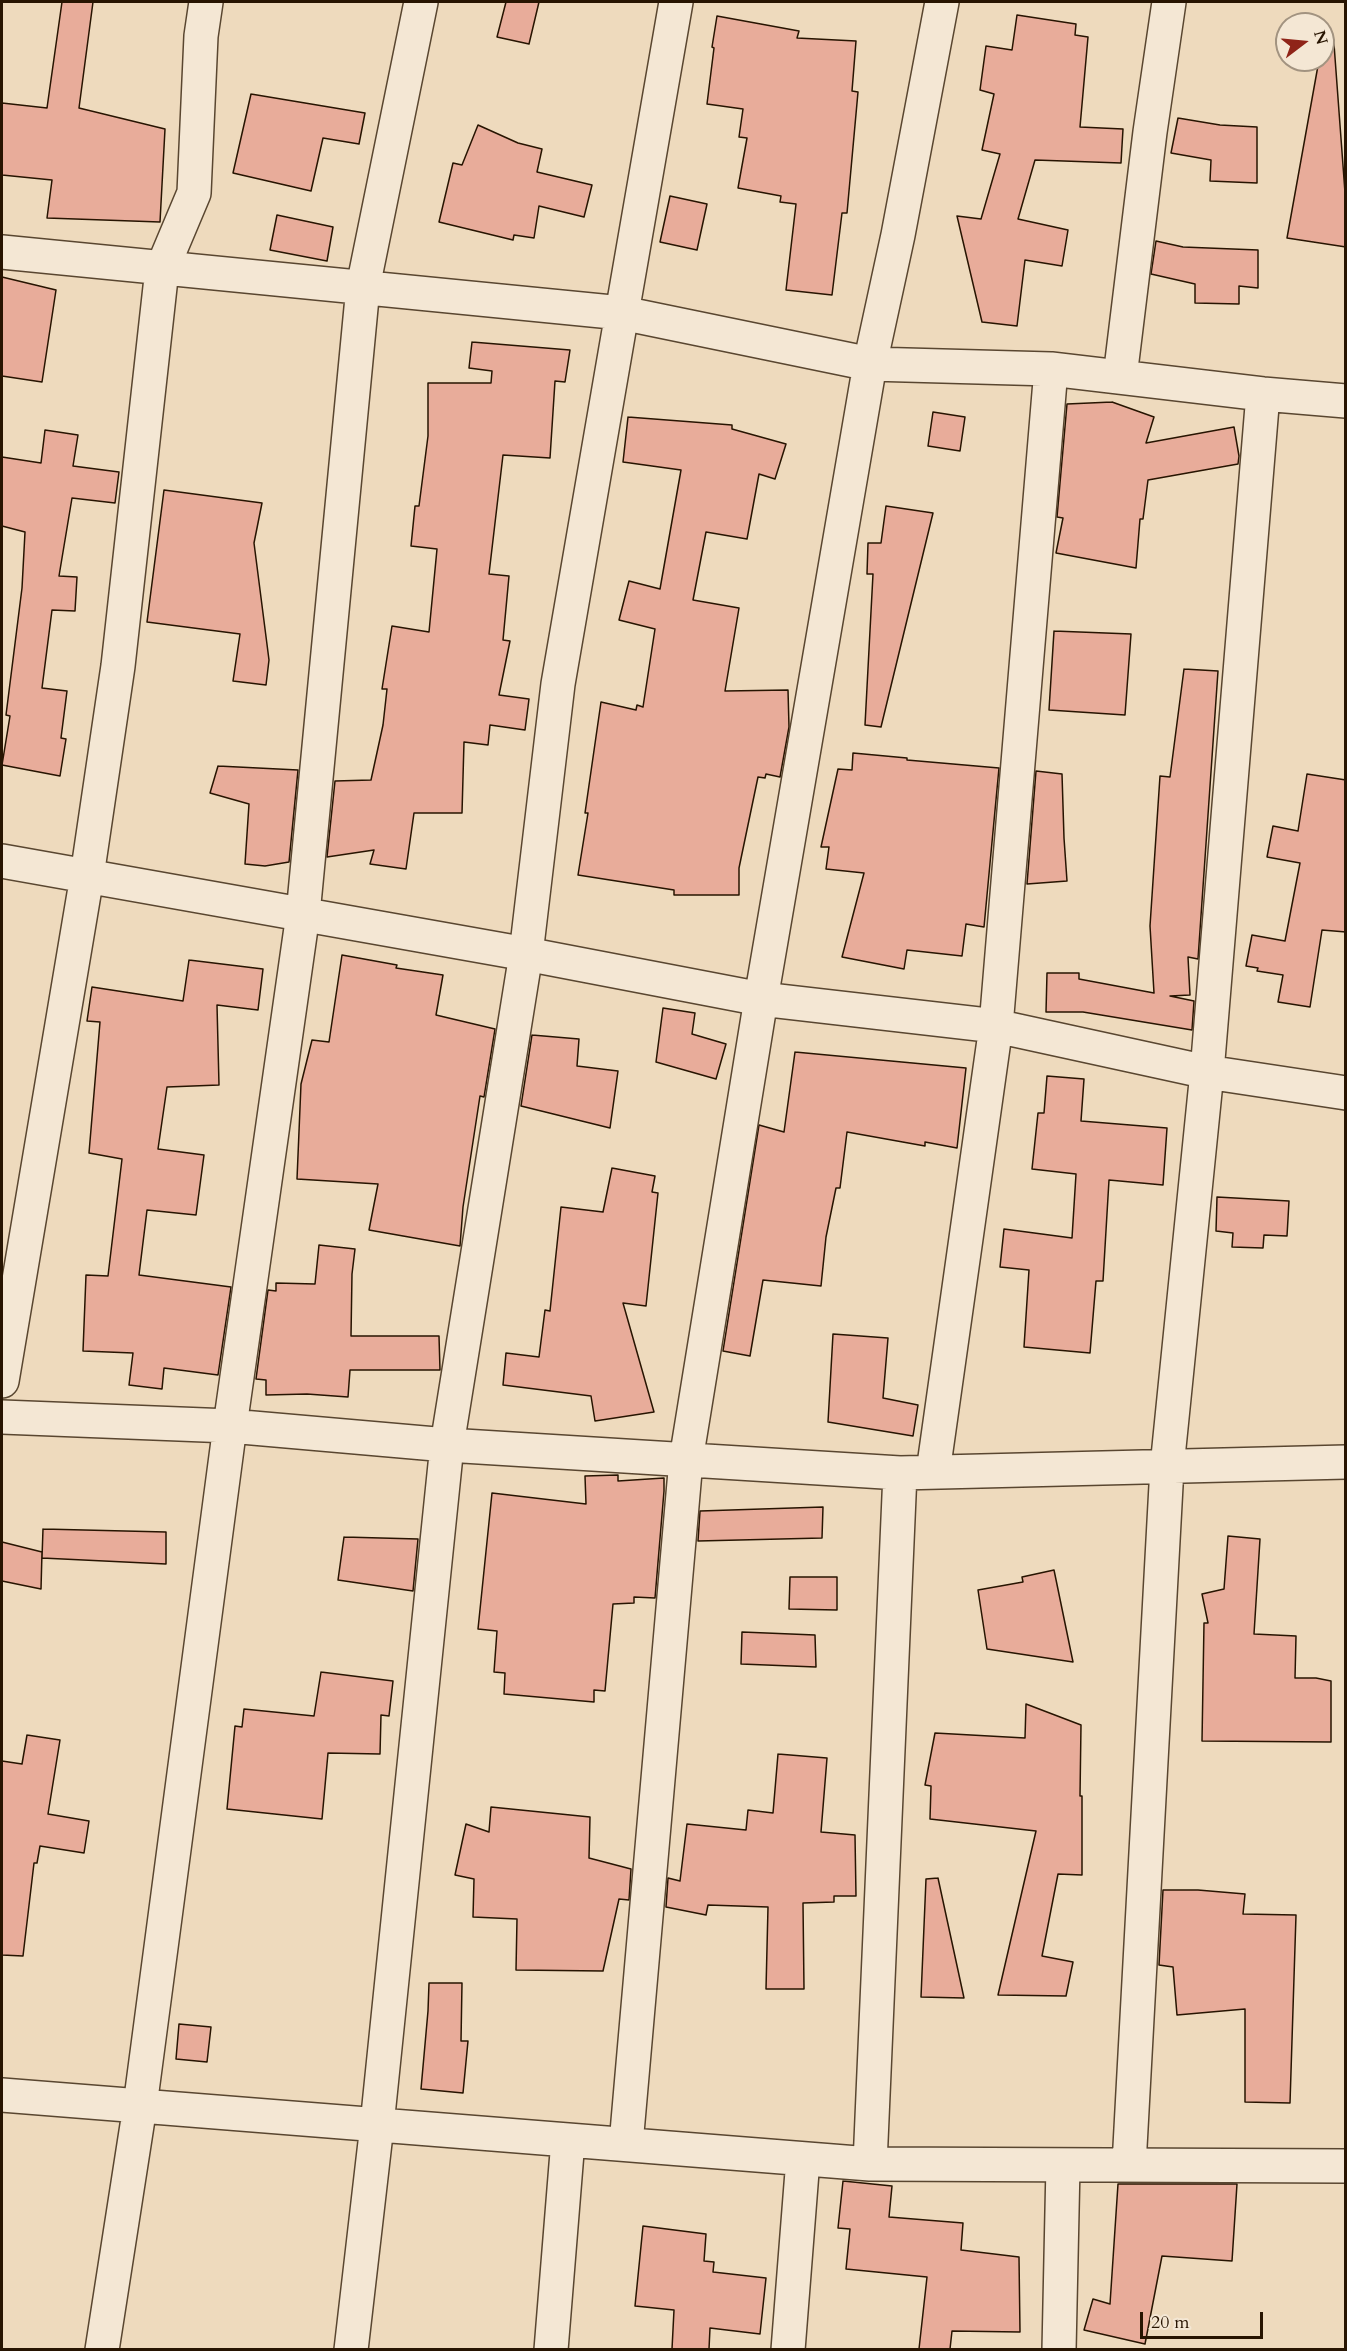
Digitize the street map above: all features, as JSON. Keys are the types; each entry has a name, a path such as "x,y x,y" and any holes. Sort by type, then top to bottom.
{"street":[{"path":"2,1381 87,876 118,666 162,269 194,193 201,36 206,2"},
{"path":"102,2349 140,2106 230,1426 303,915 363,287 421,2"},
{"path":"351,2349 378,2124 447,1445 526,954 558,684 676,2"},
{"path":"626,2144 686,1460 761,999 870,364 898,235 942,2"},
{"path":"1120,377 1150,132 1169,2"},
{"path":"2,252 622,313 870,364 1051,369 1263,394 1346,401"},
{"path":"933,1472 996,1026 1051,369"},
{"path":"1129,2164 1167,1467 1207,1072 1263,394"},
{"path":"2,861 526,954 761,999 996,1026 1207,1072 1346,1093"},
{"path":"2,1417 230,1426 447,1445 900,1473 1346,1462"},
{"path":"870,2164 900,1473"},
{"path":"2,2095 870,2164 1346,2166"},
{"path":"551,2349 568,2140"},
{"path":"788,2349 803,2159"},
{"path":"1059,2349 1063,2165"}],"building":[{"path":"62,2 93,2 79,108 165,129 160,222 47,218 52,180 2,175 2,103 47,108"},
{"path":"506,2 539,2 529,44 497,37"},
{"path":"1017,15 1076,24 1075,35 1088,37 1080,127 1123,129 1121,163 1035,160 1018,219 1068,230 1062,266 1025,260 1017,326 982,322 957,216 981,219 1000,154 982,150 994,94 980,90 986,46 1012,50"},
{"path":"717,16 799,31 797,38 856,41 852,91 858,92 847,213 842,213 832,295 786,290 796,204 780,202 781,196 738,188 747,138 739,137 743,109 707,104"},
{"path":"1335,58 1346,206 1346,247 1287,238 1317,72 1335,72"},
{"path":"251,94 365,113 359,144 323,138 311,191 233,173"},
{"path":"1178,118 1220,125 1257,127 1257,183 1210,181 1211,160 1171,153"},
{"path":"478,125 518,143 542,149 537,172 592,185 584,217 539,206 534,238 514,235 513,240 439,222 453,163 462,165"},
{"path":"670,196 707,204 697,250 660,242"},
{"path":"277,215 333,227 327,261 270,250"},
{"path":"1156,241 1183,247 1258,250 1258,288 1239,286 1239,304 1195,303 1195,284 1151,274"},
{"path":"2,277 56,290 42,382 2,376"},
{"path":"472,342 570,350 565,382 555,381 550,458 503,455 489,574 509,576 503,640 510,641 499,695 529,699 525,730 490,725 488,745 464,742 462,813 414,813 406,869 370,864 374,850 327,857 335,781 371,780 383,725 387,689 382,689 392,626 429,632 437,549 411,546 415,506 419,506 428,436 428,383 491,383 492,371 469,368"},
{"path":"1112,402 1154,417 1146,443 1234,427 1239,456 1238,464 1148,480 1143,519 1140,519 1136,568 1056,553 1063,518 1057,517 1067,404"},
{"path":"933,412 965,417 960,451 928,446"},
{"path":"628,417 732,425 732,429 786,444 775,479 759,474 747,539 706,532 693,600 739,608 725,691 788,690 789,727 780,777 766,774 765,778 758,777 739,868 739,895 674,895 674,890 578,875 601,702 636,710 637,705 643,707 655,629 619,620 629,581 660,589 681,470 623,462"},
{"path":"45,430 78,435 73,466 119,472 115,503 72,498 59,576 77,577 75,611 52,610 42,688 67,691 61,738 66,739 60,776 2,765 10,716 6,715 22,588 25,532 2,526 2,457 41,463"},
{"path":"164,490 262,503 254,543 269,660 266,685 233,681 240,634 147,622"},
{"path":"886,506 933,513 881,727 865,725 873,574 867,574 868,543 881,543"},
{"path":"1054,631 1131,634 1125,715 1049,710"},
{"path":"1184,669 1218,671 1198,959 1188,957 1190,995 1170,996 1194,1001 1192,1030 1083,1012 1046,1012 1047,973 1079,973 1079,979 1154,993 1150,926 1160,776 1170,777"},
{"path":"853,753 999,768 984,927 966,924 962,956 907,950 904,969 842,957 864,873 826,869 829,847 821,847 838,769 852,770"},
{"path":"218,766 298,770 289,862 265,866 245,864 249,804 210,793"},
{"path":"1036,771 1062,774 1067,881 1027,884"},
{"path":"1307,774 1346,780 1346,932 1322,930 1310,1007 1278,1002 1283,975 1257,971 1258,968 1246,966 1252,935 1285,941 1300,863 1267,857 1273,826 1298,831"},
{"path":"342,955 397,965 396,968 443,975 436,1015 495,1029 484,1097 480,1096 463,1207 460,1246 369,1230 378,1184 297,1179 301,1084 312,1040 329,1042"},
{"path":"189,960 263,969 258,1010 217,1005 219,1085 167,1087 158,1149 204,1155 196,1215 147,1210 139,1275 231,1287 218,1375 164,1368 162,1389 129,1385 133,1353 83,1351 86,1275 108,1276 122,1159 89,1153 100,1022 87,1021 92,987 183,1001"},
{"path":"663,1008 695,1013 692,1034 726,1044 716,1079 656,1062"},
{"path":"532,1035 579,1039 577,1066 618,1071 610,1128 521,1106"},
{"path":"795,1052 966,1068 957,1148 925,1142 925,1146 847,1132 840,1188 836,1188 826,1237 821,1286 763,1280 750,1356 723,1351 759,1125 784,1132"},
{"path":"1047,1076 1084,1079 1081,1121 1167,1128 1163,1185 1109,1180 1103,1281 1096,1281 1090,1353 1024,1347 1029,1270 1000,1267 1004,1229 1072,1238 1076,1174 1032,1169 1038,1113 1044,1113"},
{"path":"612,1168 655,1176 652,1192 658,1193 646,1306 623,1303 654,1412 595,1421 591,1396 503,1385 506,1353 539,1357 545,1310 550,1311 561,1207 603,1212"},
{"path":"1217,1197 1289,1201 1287,1236 1264,1235 1263,1248 1232,1247 1233,1233 1216,1231"},
{"path":"319,1245 355,1249 352,1274 351,1336 439,1336 440,1370 350,1370 348,1397 307,1394 266,1395 266,1380 256,1379 268,1290 276,1291 276,1283 315,1284"},
{"path":"833,1334 888,1338 883,1398 918,1405 913,1436 828,1422"},
{"path":"618,1475 618,1481 664,1478 655,1598 634,1597 634,1603 613,1604 605,1691 594,1690 594,1702 504,1694 505,1673 494,1672 497,1631 478,1629 492,1493 586,1504 585,1476"},
{"path":"823,1507 822,1538 698,1541 700,1511"},
{"path":"43,1529 166,1532 166,1564 42,1558"},
{"path":"1228,1536 1260,1539 1254,1634 1296,1636 1295,1678 1331,1681 1331,1742 1202,1741 1204,1623 1208,1623 1202,1594 1224,1589"},
{"path":"344,1537 418,1539 413,1591 338,1580"},
{"path":"2,1542 42,1552 41,1589 2,1581"},
{"path":"1054,1570 1073,1662 987,1649 978,1590 1023,1582 1022,1577"},
{"path":"790,1577 837,1577 837,1610 789,1609"},
{"path":"742,1632 815,1635 816,1667 741,1664"},
{"path":"321,1672 393,1681 389,1716 381,1715 380,1754 328,1753 322,1819 227,1809 235,1726 242,1727 244,1709 314,1716"},
{"path":"1026,1704 1081,1725 1082,1875 1058,1874 1042,1956 1073,1962 1066,1996 998,1995 1036,1831 930,1819 931,1786 925,1785 935,1733 1025,1738"},
{"path":"27,1735 60,1740 48,1814 89,1821 84,1853 40,1846 37,1863 34,1863 23,1956 2,1955 2,1761 22,1764"},
{"path":"778,1754 827,1758 821,1832 855,1835 856,1896 834,1896 834,1902 803,1903 804,1989 766,1989 768,1907 708,1905 706,1915 666,1907 668,1878 680,1881 687,1824 746,1830 748,1810 773,1813"},
{"path":"491,1807 590,1817 589,1858 631,1869 629,1900 619,1899 603,1971 516,1970 517,1919 473,1917 474,1879 455,1875 466,1824 489,1832"},
{"path":"938,1878 964,1998 921,1997 926,1879"},
{"path":"1163,1890 1245,1894 1243,1914 1296,1915 1290,2103 1245,2102 1245,2009 1177,2015 1173,1967 1159,1965"},
{"path":"429,1983 462,1983 461,2041 468,2041 463,2093 421,2089"},
{"path":"179,2024 211,2027 207,2062 176,2059"},
{"path":"843,2181 892,2186 889,2217 963,2223 961,2250 1019,2257 1020,2332 952,2331 950,2349 919,2349 927,2277 846,2269 850,2229 838,2228"},
{"path":"1118,2184 1237,2184 1232,2261 1162,2256 1145,2344 1084,2330 1093,2299 1110,2304"},
{"path":"643,2226 706,2234 704,2261 714,2262 713,2272 766,2278 760,2334 710,2328 709,2349 672,2349 674,2310 635,2306"}]}
